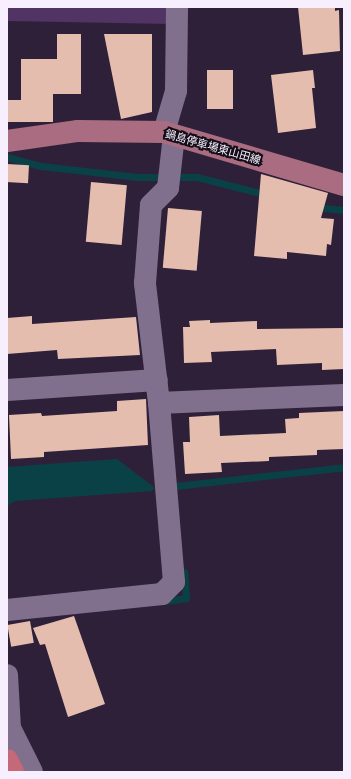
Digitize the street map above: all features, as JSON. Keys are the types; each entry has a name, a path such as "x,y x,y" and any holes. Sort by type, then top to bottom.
{"highway":[{"path":"7,760 13,772"}],"main road":[{"name":"鍋島停車場東山田線","path":"7,141 78,131 169,134 344,185"}],"street":[{"path":"7,610 162,594 174,582 164,486 157,380 145,283 151,205 170,178 169,134 176,91 177,7"},
{"path":"7,390 157,380"},
{"path":"159,403 344,395"},
{"path":"7,675 10,728 32,772"}],"shaded area":[{"path":"7,7 171,7 171,24 7,21"},
{"path":"117,459 155,488 152,491 15,501 7,506 7,467"}],"building":[{"path":"298,7 335,7 335,11 339,10 340,51 303,55"},
{"path":"57,34 81,34 81,94 53,94 53,122 7,122 7,100 21,100 21,59 57,59"},
{"path":"104,34 152,34 152,112 121,119"},
{"path":"207,70 233,70 233,109 207,109"},
{"path":"313,70 315,88 312,88 316,128 278,133 271,75"},
{"path":"7,164 29,165 28,183 7,182"},
{"path":"261,174 328,193 321,218 334,219 331,245 327,244 326,256 287,252 287,259 254,256"},
{"path":"91,182 127,185 122,245 86,242"},
{"path":"168,208 202,211 197,271 163,268"},
{"path":"32,316 32,324 136,317 140,355 58,359 57,350 7,354 7,318"},
{"path":"210,320 210,323 257,321 257,329 344,328 344,369 322,370 322,363 277,365 276,349 211,352 212,362 184,363 183,327 190,327 189,321"},
{"path":"146,399 148,445 44,452 44,457 11,459 9,415 41,413 42,416 117,411 117,401"},
{"path":"344,411 344,449 317,450 317,455 269,457 269,461 221,463 222,472 185,474 183,442 190,442 189,417 219,415 220,436 286,433 285,419 299,418 299,413"},
{"path":"74,616 105,704 68,717 45,644 40,645 33,628"},
{"path":"30,621 34,643 11,647 7,625"}],"waterway":[{"path":"7,157 41,166 137,177 197,177 268,195"},
{"path":"315,207 344,210"},
{"path":"167,487 344,467"},
{"path":"163,601 186,598 184,572"}]}
